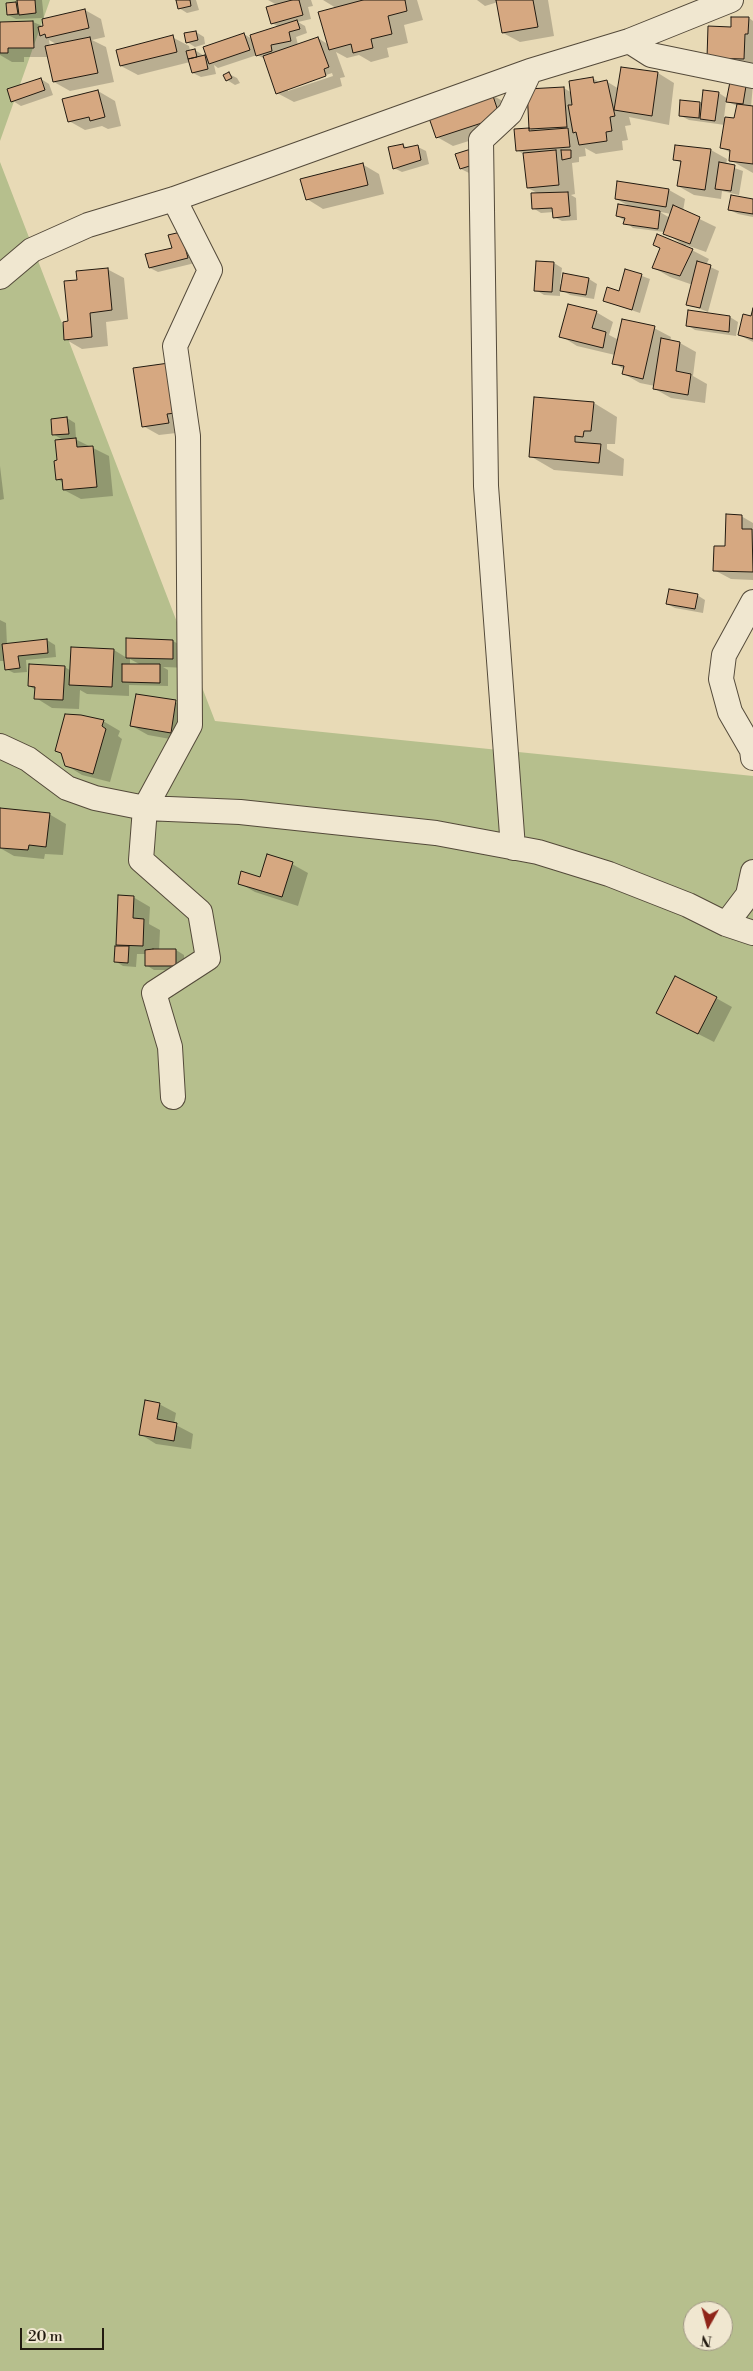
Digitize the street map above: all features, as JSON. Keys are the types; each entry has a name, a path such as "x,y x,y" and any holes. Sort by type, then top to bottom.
{"street":[{"path":"0,277 32,250 88,225 174,199 530,71 629,41 731,0"},
{"path":"629,41 651,55 753,76"},
{"path":"513,848 486,486 481,140 510,113 530,71"},
{"path":"173,1097 170,1047 154,993 208,958 200,912 141,860 145,808 190,725 188,436 175,346 210,270 174,199"},
{"path":"753,602 724,655 721,679 730,712 752,750 753,758"},
{"path":"0,746 16,752 67,788 80,794 145,808 240,812 436,833 538,852 609,874 688,904 726,924 753,932"},
{"path":"726,924 748,895 753,872"}],"green space":[{"path":"0,0 50,0 0,141"},
{"path":"0,162 215,721 753,776 753,2371 0,2371"}],"building":[{"path":"17,0 35,0 36,13 19,15"},
{"path":"176,0 190,0 191,6 178,9"},
{"path":"299,0 303,15 271,24 266,7"},
{"path":"363,0 405,0 407,11 388,16 392,34 371,39 373,48 353,53 351,44 329,50 318,12"},
{"path":"496,0 533,0 538,27 502,33"},
{"path":"16,2 18,14 7,15 6,3"},
{"path":"85,9 89,28 46,38 45,34 40,36 38,27 43,26 42,19"},
{"path":"731,17 749,17 748,34 745,34 744,59 707,58 708,26 731,27"},
{"path":"297,20 300,29 289,32 291,41 271,45 272,51 256,56 250,35"},
{"path":"33,21 34,48 8,48 8,53 0,53 0,22"},
{"path":"196,31 198,40 186,43 184,33"},
{"path":"244,33 250,50 209,64 203,47"},
{"path":"173,35 177,52 120,66 116,50"},
{"path":"90,37 98,73 53,82 45,46"},
{"path":"318,37 329,67 324,69 326,76 276,94 263,56"},
{"path":"195,49 197,57 188,59 186,51"},
{"path":"205,55 208,69 192,73 188,59"},
{"path":"621,67 658,72 652,116 614,110"},
{"path":"229,72 232,78 226,81 223,75"},
{"path":"593,77 594,83 607,80 615,116 610,117 612,131 606,132 607,141 579,145 576,132 573,133 568,105 572,105 569,81"},
{"path":"731,77 747,80 743,104 726,102"},
{"path":"41,78 45,90 11,102 7,89"},
{"path":"564,87 567,127 529,129 527,89"},
{"path":"98,90 105,117 90,121 89,117 68,122 62,99"},
{"path":"703,90 719,92 715,121 700,119"},
{"path":"492,93 500,117 436,138 428,115"},
{"path":"680,100 700,102 699,118 679,116"},
{"path":"737,104 753,106 753,164 729,161 730,150 720,148 725,117 734,118"},
{"path":"529,128 529,131 568,128 570,147 516,151 514,129"},
{"path":"403,144 404,148 418,145 421,160 393,169 388,147"},
{"path":"675,145 711,149 705,190 677,186 681,161 673,160"},
{"path":"471,149 476,164 460,169 455,154"},
{"path":"556,150 559,185 527,188 523,153"},
{"path":"561,150 571,150 571,158 562,160"},
{"path":"719,162 735,165 731,191 715,189"},
{"path":"363,163 368,185 306,200 300,179"},
{"path":"617,181 669,189 666,207 615,199"},
{"path":"568,192 570,216 553,218 552,208 532,209 531,193"},
{"path":"731,195 753,199 753,214 728,210"},
{"path":"618,204 660,211 658,229 623,224 625,218 616,216"},
{"path":"673,205 700,217 690,244 663,234"},
{"path":"181,232 188,258 149,268 145,254 172,248 168,235"},
{"path":"657,234 693,249 680,276 652,268 660,248 653,245"},
{"path":"536,261 554,262 552,292 534,291"},
{"path":"697,261 711,265 700,308 686,305"},
{"path":"108,268 112,310 90,313 92,337 64,340 63,322 68,321 64,281 77,280 76,271"},
{"path":"625,269 642,274 632,310 603,301 607,287 619,291"},
{"path":"563,273 589,278 586,295 560,291"},
{"path":"568,304 597,311 592,328 606,332 603,348 559,337"},
{"path":"753,308 753,339 738,335 743,314 751,316"},
{"path":"688,310 730,316 729,332 686,326"},
{"path":"622,319 655,326 643,379 622,374 624,366 612,364"},
{"path":"661,338 680,342 676,371 691,374 688,395 653,389"},
{"path":"169,363 176,413 167,414 169,423 142,427 133,368"},
{"path":"534,397 594,402 591,431 584,431 583,437 575,436 575,442 601,444 599,463 529,457"},
{"path":"67,417 69,434 52,435 51,419"},
{"path":"76,438 77,447 93,446 97,487 63,490 62,479 56,480 54,461 57,460 55,440"},
{"path":"726,514 742,515 742,529 752,529 753,572 713,571 714,546 725,546"},
{"path":"669,589 698,594 695,609 666,604"},
{"path":"126,638 173,640 173,659 126,658"},
{"path":"47,639 48,653 18,656 20,668 5,670 2,644"},
{"path":"71,647 114,649 112,687 69,685"},
{"path":"29,664 65,666 63,700 34,699 35,687 28,686"},
{"path":"122,664 160,664 160,683 122,682"},
{"path":"136,694 176,700 171,733 130,726"},
{"path":"65,714 104,720 102,726 106,729 93,774 65,766 61,753 55,751"},
{"path":"0,808 50,813 46,847 29,845 28,850 0,848"},
{"path":"267,854 293,862 282,897 238,884 241,871 260,877"},
{"path":"118,895 134,896 133,918 144,919 143,946 116,945"},
{"path":"115,946 129,946 128,963 114,962"},
{"path":"176,949 176,966 145,966 145,950"},
{"path":"675,976 717,997 698,1034 656,1013"},
{"path":"145,1400 160,1403 157,1419 177,1423 174,1441 139,1435"}]}
